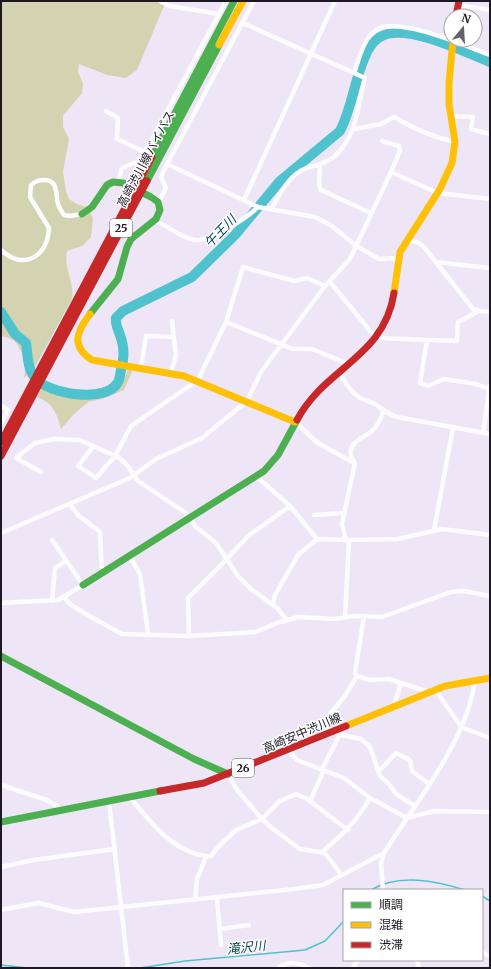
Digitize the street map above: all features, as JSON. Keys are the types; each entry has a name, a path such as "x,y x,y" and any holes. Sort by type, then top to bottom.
{"main road":[{"name":"高崎渋川線バイパス","path":"1,442 234,1"},
{"name":"高崎渋川線バイパス","path":"1,456 243,1"},
{"path":"83,585 102,575 257,477 274,461 286,442 301,411 319,389 340,373 376,338 384,326 392,304 398,258 407,241 438,193 450,170 455,142 454,126 448,98 452,48"},
{"path":"82,214 90,209 108,184 118,182 134,188 158,203 160,213 155,222 136,233 130,240 123,267 117,280 79,330 77,339 79,347 84,355 98,362 128,365 198,380 295,422"},
{"path":"1,656 194,759 228,774"},
{"name":"高崎安中渋川線","path":"1,822 204,783 325,735 337,732 432,690 475,679 490,678"}],"street":[{"path":"160,1 170,6 219,14"},
{"path":"118,182 122,168 139,161 145,152 226,1"},
{"path":"158,203 166,188 161,177 167,164 254,1"},
{"path":"244,200 335,1"},
{"path":"458,3 490,10"},
{"path":"243,22 365,78 354,129 334,157 320,164 306,168 295,176 283,189 271,209"},
{"path":"355,74 365,44 376,31 385,27 410,28 443,41"},
{"path":"466,48 490,55"},
{"path":"106,111 118,118 117,140 145,152"},
{"path":"354,129 381,124 394,116 415,130 435,138 455,142"},
{"path":"451,116 473,117 471,129 490,134"},
{"path":"1,533 134,476 156,459 202,438 247,401 260,372 325,286 350,259 355,245 400,151 399,146 382,141"},
{"path":"167,164 259,207 315,217 332,226 355,245 379,259 398,258"},
{"path":"320,164 319,183 321,190 371,213"},
{"path":"391,172 438,193 490,199"},
{"path":"1,250 15,260 22,261 32,259 46,246 49,228 30,197 31,186 36,181 49,181 52,183 56,189 58,205 64,215 70,216 82,214"},
{"path":"155,222 189,238 199,240 246,218 259,207"},
{"path":"407,241 421,244 473,309 490,312"},
{"path":"436,262 490,268"},
{"path":"93,446 78,466 96,478 115,456 131,426 198,380 226,322 243,267 294,281 307,278 325,286"},
{"path":"330,282 376,338 456,340 458,322 479,311"},
{"path":"171,373 176,355 172,321"},
{"path":"226,322 297,350 312,349 349,364"},
{"path":"141,368 146,336 174,337"},
{"path":"427,340 420,383 428,386 444,379 489,387 483,433"},
{"path":"340,373 347,386 359,398 378,406 383,412 453,428 490,434"},
{"path":"1,406 8,410 1,424"},
{"path":"345,617 348,540 342,524 355,464 351,456 352,446 372,431 380,421 383,412"},
{"path":"295,422 318,443 355,464"},
{"path":"434,530 453,428"},
{"path":"41,472 16,458 35,443 54,439 74,439 115,456 127,465 138,482 186,513 189,520 216,543 226,560 251,589 273,604 287,620"},
{"path":"257,477 290,506 317,539"},
{"path":"70,504 78,515 100,532 102,575"},
{"path":"189,636 188,598 248,536 290,506"},
{"path":"314,515 345,513"},
{"path":"273,604 275,595 298,555 317,539 398,539 434,530 450,529 490,535"},
{"path":"1,603 52,600 64,597 83,585 52,540"},
{"path":"130,557 140,574 148,633"},
{"path":"52,600 56,568 66,561"},
{"path":"64,597 70,604 84,613 122,634 148,633 189,636 256,632 298,616 334,619 364,616 382,617 452,592 464,591 490,596"},
{"path":"325,735 330,714 345,696 357,676 355,673 364,616"},
{"path":"357,676 370,680 389,679 432,690 461,727 490,738"},
{"path":"383,889 381,864 384,853 429,784 461,727 474,692 475,679"},
{"path":"396,706 395,702 401,683"},
{"path":"310,801 337,732 360,739 370,747 380,776 396,794 415,806"},
{"path":"288,750 297,760 344,778 370,798 407,818 434,811 490,812"},
{"path":"379,771 396,753 410,760 412,771 429,784"},
{"path":"228,774 237,790 262,819 300,849 322,852 331,860 341,874"},
{"path":"1,785 47,800 58,807 59,811"},
{"path":"130,798 158,831 179,848 206,857 211,856 236,830 262,819 280,801 287,796 296,794 310,801 348,830"},
{"path":"322,852 348,830 362,812 370,798"},
{"path":"109,801 128,968"},
{"path":"1,866 115,849"},
{"path":"1,910 38,903 74,912 121,906 217,898 323,885 341,874 384,853"},
{"path":"195,900 197,878 206,857"},
{"path":"217,898 221,946"},
{"path":"220,929 249,925"},
{"path":"278,968 284,964 295,962 309,968"}],"green space":[{"path":"1,1 166,1 137,70 126,78 107,75 79,64 78,72 83,83 82,93 63,116 63,127 69,139 63,172 69,199 77,204 89,208 93,219 91,237 82,246 67,251 66,257 72,287 72,299 34,368 24,378 25,368 22,353 13,340 1,336"},
{"path":"128,369 133,369 124,390 102,399 88,402 74,414 61,429 54,409 47,402 37,397 42,387 79,396 104,394 114,389 123,381"}],"waterway":[{"name":"午王川","path":"1,312 15,334 26,343 30,370 35,378 42,384 64,392 90,395 102,393 112,389 118,382 123,357 123,345 116,324 116,318 123,311 192,277 235,235 280,181 340,131 364,59 370,46 377,39 391,33 404,33 419,36 435,40 490,62"},
{"name":"滝沢川","path":"373,889 382,885 405,880 418,880 461,889"},
{"name":"滝沢川","path":"483,897 490,901"},
{"name":"滝沢川","path":"140,968 185,961 305,950 325,941 343,922"},
{"name":"滝沢川","path":"1,965 28,968"}],"traffic: fast":[{"path":"152,157 234,1"},
{"path":"147,181 219,45"},
{"path":"82,214 92,207 107,185 113,182 123,183 151,197 158,202 160,210 156,219 131,239 127,247 118,279 90,314"},
{"path":"83,585 264,471 278,455 297,420"},
{"path":"1,656 194,759 228,774"},
{"path":"1,822 160,791"}],"traffic: slow":[{"path":"219,45 243,1"},
{"path":"394,293 400,252 440,189 452,163 455,142 449,104 449,83 452,48"},
{"path":"90,314 79,332 78,344 85,355 92,360 184,376 295,422"},
{"path":"346,726 445,686 490,678"}],"traffic: jam":[{"path":"458,8 459,1"},
{"path":"1,442 152,157"},
{"path":"1,456 147,181"},
{"path":"297,420 309,402 323,387 366,348 379,333 388,315 394,293"},
{"path":"160,791 204,783 346,726"}]}
